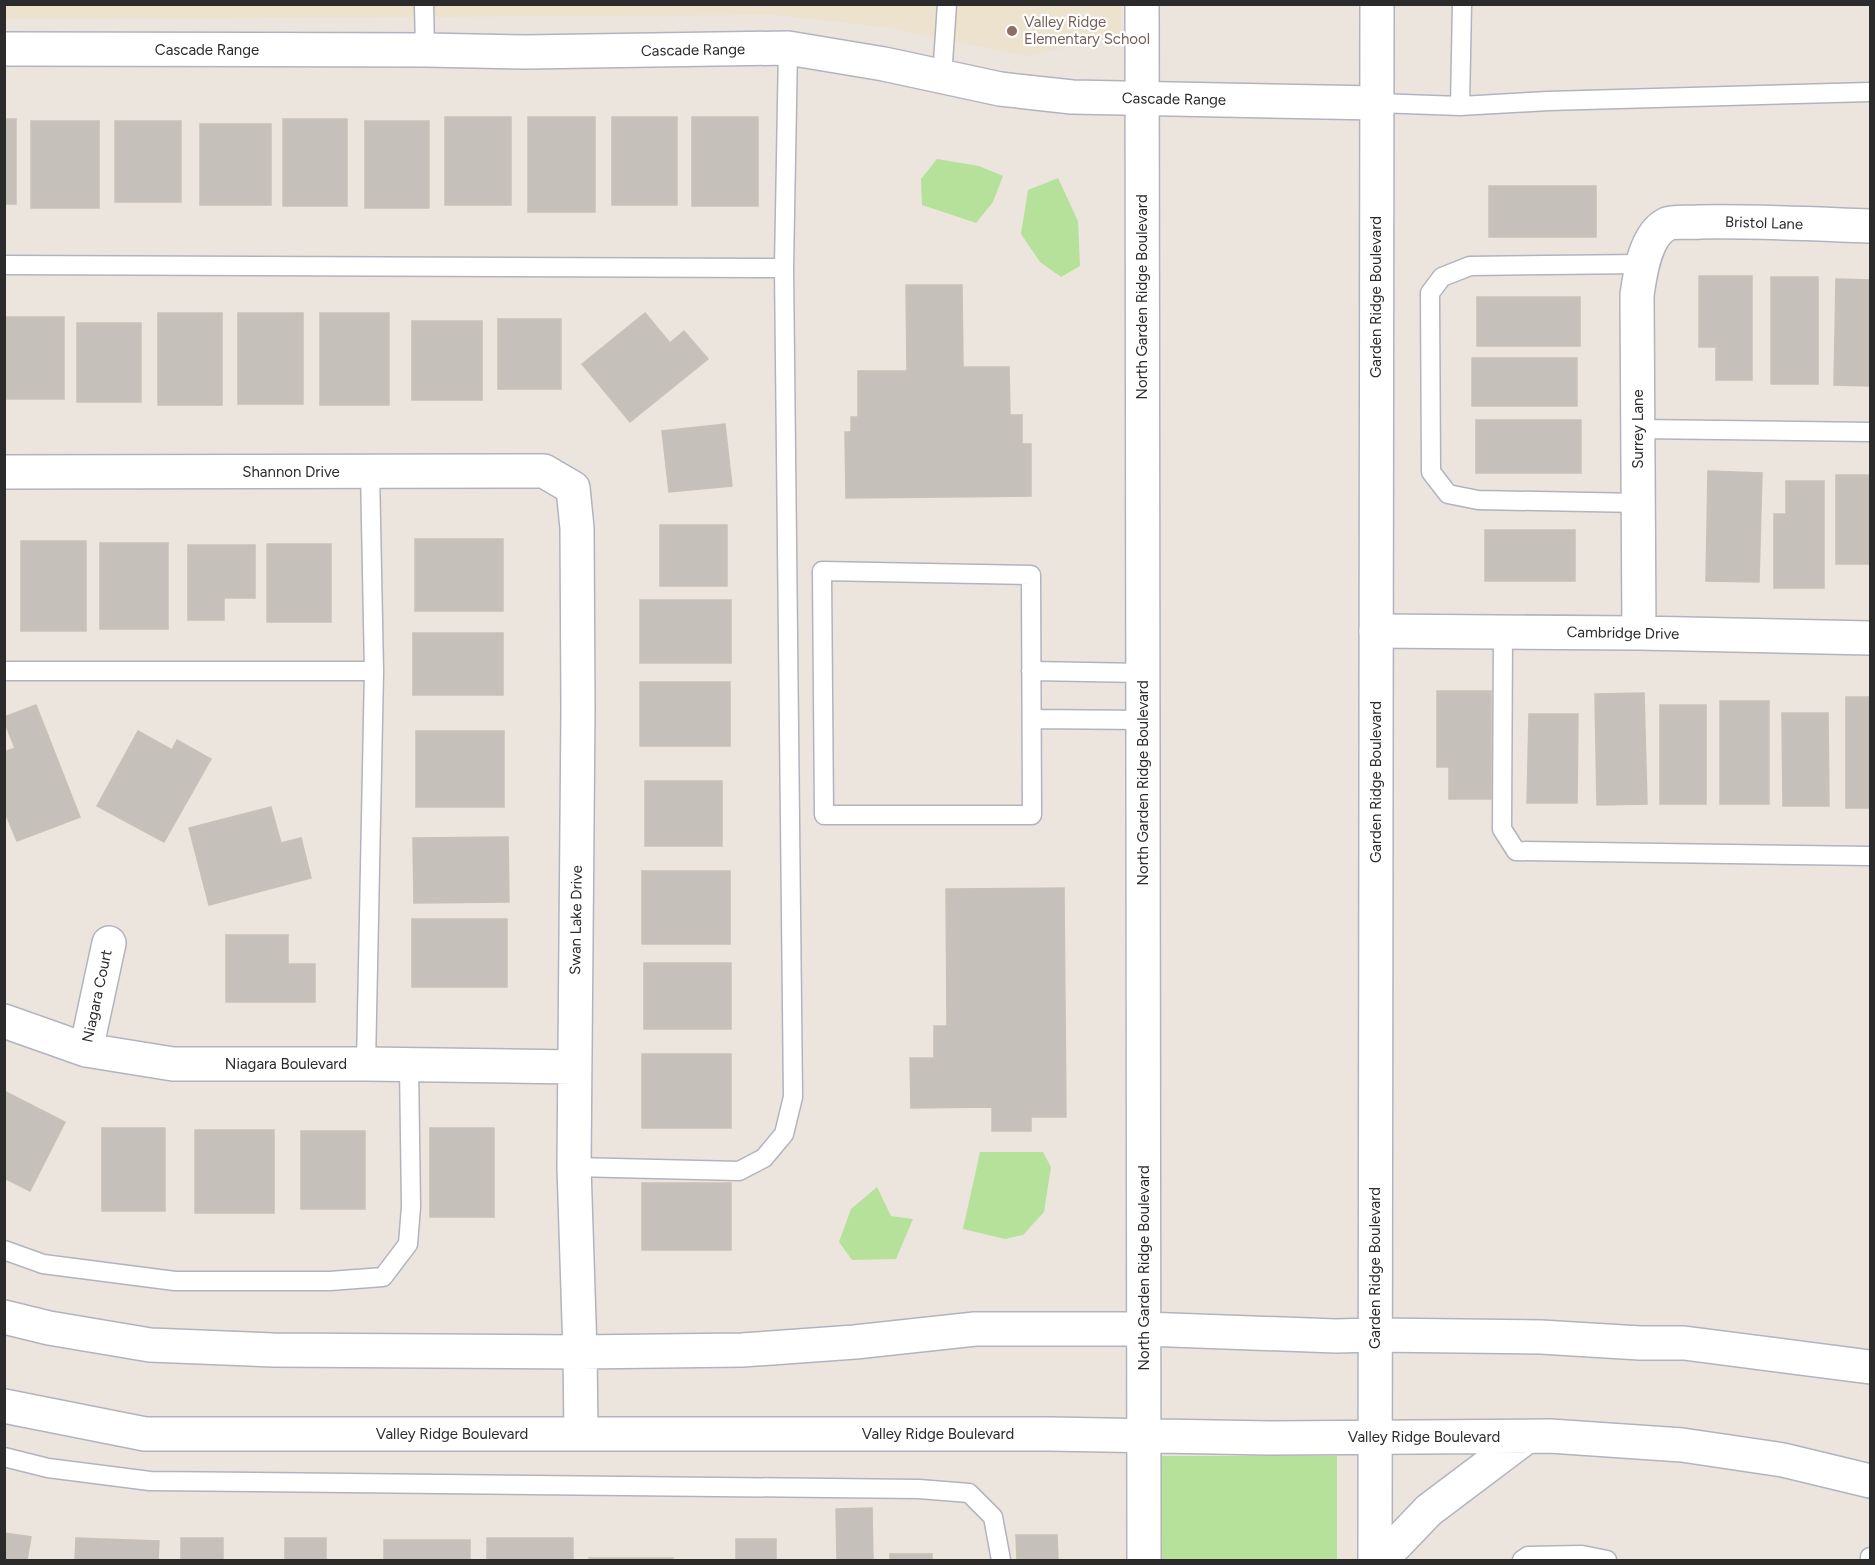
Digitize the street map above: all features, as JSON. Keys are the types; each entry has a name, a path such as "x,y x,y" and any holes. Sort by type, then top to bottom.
{"main road":[{"name":"North Garden Ridge Boulevard","path":"1142,4 1144,1560"},
{"name":"Garden Ridge Boulevard","path":"1375,1560 1377,4"},
{"name":"Cascade Range","path":"4,49 526,52 788,48 1039,94 1072,97 1377,103"},
{"name":"Bristol Lane","path":"1660,230 1667,224 1724,222 1870,226"},
{"name":"Surrey Lane","path":"1639,633 1637,295 1641,264 1654,236 1660,230"},
{"name":"Shannon Drive","path":"4,472 544,471 573,488"},
{"name":"Swan Lake Drive","path":"573,488 578,528 574,1167 581,1434"},
{"name":"Cambridge Drive","path":"1376,631 1870,638"},
{"name":"Niagara Court","path":"86,1050 109,943"},
{"name":"Niagara Boulevard","path":"4,1021 86,1050 173,1064 574,1067"},
{"path":"4,1317 49,1328 150,1345 273,1350 580,1352 742,1350 855,1342 975,1329 1144,1329 1336,1336 1541,1337 1640,1343 1684,1343 1870,1367"},
{"name":"Valley Ridge Boulevard","path":"4,1406 145,1434 1144,1435 1374,1438 1550,1436 1682,1445 1783,1460 1870,1481"},
{"path":"1381,1560 1429,1510 1526,1437"}],"lane":[{"path":"424,4 425,50"},
{"path":"942,77 947,4"},
{"path":"1460,106 1462,4"},
{"path":"574,1167 739,1171 764,1158 784,1134 793,1097 784,268 788,48"},
{"path":"1377,103 1460,106 1548,100 1870,93"},
{"path":"1639,503 1478,500 1448,494 1431,472 1430,292 1442,277 1470,266 1641,264"},
{"path":"4,265 784,268"},
{"path":"1638,429 1870,432"},
{"path":"366,1064 374,671 370,471"},
{"path":"822,571 1030,575 1032,719 1032,815 824,815 822,571"},
{"path":"1503,632 1502,829 1516,852 1870,856"},
{"path":"4,671 374,671"},
{"path":"1032,671 1143,673"},
{"path":"1032,719 1143,720"},
{"path":"4,1250 43,1264 175,1281 330,1281 383,1277 408,1244 411,1207 409,1065"},
{"path":"4,1456 48,1468 150,1481 919,1489 969,1493 993,1517 1001,1560"},
{"path":"1522,1560 1528,1556 1582,1556 1607,1560"}],"shaded area":[{"name":"Valley Ridge Elementary School","path":"1121,4 1121,35 1027,56 884,27 776,15 5,19 4,5"}],"green space":[{"path":"937,159 979,166 1003,176 993,202 976,223 922,205 921,179"},
{"path":"1058,178 1078,221 1080,266 1061,277 1040,262 1021,234 1028,190"},
{"path":"980,1152 1043,1152 1051,1167 1044,1212 1023,1235 1005,1239 963,1229"},
{"path":"877,1187 891,1216 913,1219 896,1259 852,1260 839,1242 851,1209"},
{"path":"1160,1456 1337,1456 1337,1560 1161,1560"}],"building":[{"path":"445,117 511,117 511,205 445,205"},
{"path":"528,117 595,117 595,212 528,212"},
{"path":"612,117 677,117 677,205 612,205"},
{"path":"692,117 758,117 758,206 692,206"},
{"path":"4,119 16,119 16,204 4,204"},
{"path":"283,119 347,119 347,206 283,206"},
{"path":"31,121 99,121 99,208 31,208"},
{"path":"115,121 181,121 181,202 115,202"},
{"path":"365,121 429,121 429,208 365,208"},
{"path":"200,124 271,124 271,205 200,205"},
{"path":"1489,186 1596,186 1596,237 1489,237"},
{"path":"1699,276 1752,276 1752,380 1716,380 1716,347 1699,347"},
{"path":"1771,277 1818,277 1818,384 1771,384"},
{"path":"1836,279 1870,280 1870,386 1834,385"},
{"path":"906,285 962,285 963,367 1009,367 1010,415 1022,415 1022,444 1031,444 1031,496 846,498 845,432 851,432 851,417 858,417 858,371 907,371"},
{"path":"1477,297 1580,297 1580,346 1477,346"},
{"path":"158,313 222,313 222,405 158,405"},
{"path":"238,313 303,313 303,404 238,404"},
{"path":"320,313 389,313 389,405 320,405"},
{"path":"645,313 670,343 684,331 708,359 630,422 582,364"},
{"path":"4,317 64,317 64,399 4,399"},
{"path":"498,319 561,319 561,389 498,389"},
{"path":"412,321 482,321 482,400 412,400"},
{"path":"77,323 141,323 141,402 77,402"},
{"path":"1472,358 1577,358 1577,406 1472,406"},
{"path":"1476,420 1581,420 1581,473 1476,473"},
{"path":"725,424 732,486 669,492 662,431"},
{"path":"1708,471 1762,473 1759,582 1706,581"},
{"path":"1836,475 1870,475 1870,564 1836,564"},
{"path":"1786,481 1824,481 1824,588 1774,588 1774,514 1786,514"},
{"path":"660,525 727,525 727,586 660,586"},
{"path":"1485,530 1575,530 1575,581 1485,581"},
{"path":"415,539 503,539 503,611 415,611"},
{"path":"21,541 86,541 86,631 21,631"},
{"path":"100,543 168,543 168,629 100,629"},
{"path":"267,544 331,544 331,622 267,622"},
{"path":"188,545 255,545 255,598 224,598 224,620 188,620"},
{"path":"640,600 731,600 731,663 640,663"},
{"path":"413,633 503,633 503,695 413,695"},
{"path":"640,682 730,682 730,746 640,746"},
{"path":"1437,691 1491,691 1491,799 1449,799 1449,767 1437,767"},
{"path":"1644,693 1647,804 1597,805 1595,694"},
{"path":"1846,697 1870,697 1870,808 1846,808"},
{"path":"1720,701 1769,701 1769,804 1720,804"},
{"path":"36,705 80,817 17,841 4,810 4,752 15,748 4,717"},
{"path":"1660,705 1706,705 1706,804 1660,804"},
{"path":"1782,713 1828,713 1829,806 1783,806"},
{"path":"1529,714 1578,714 1577,803 1527,803"},
{"path":"138,731 172,750 177,740 211,759 164,842 97,806"},
{"path":"416,731 504,731 504,807 416,807"},
{"path":"645,781 722,781 722,846 645,846"},
{"path":"271,807 281,843 301,838 311,878 209,905 189,828"},
{"path":"508,837 509,902 414,903 413,838"},
{"path":"642,871 730,871 730,944 642,944"},
{"path":"1064,888 1066,1117 1031,1117 1031,1131 992,1131 992,1107 911,1108 910,1058 934,1058 934,1026 947,1026 946,889"},
{"path":"412,919 507,919 507,987 412,987"},
{"path":"226,935 288,935 288,964 315,964 315,1002 226,1002"},
{"path":"644,963 731,963 731,1029 644,1029"},
{"path":"642,1054 731,1054 731,1128 642,1128"},
{"path":"4,1091 65,1122 30,1191 4,1178"},
{"path":"102,1128 165,1128 165,1211 102,1211"},
{"path":"430,1128 494,1128 494,1217 430,1217"},
{"path":"195,1130 274,1130 274,1213 195,1213"},
{"path":"301,1131 365,1131 365,1209 301,1209"},
{"path":"642,1183 731,1183 731,1250 642,1250"},
{"path":"872,1508 873,1560 837,1560 836,1509"},
{"path":"4,1533 31,1537 27,1560 4,1560"},
{"path":"1016,1535 1057,1535 1058,1560 1017,1560"},
{"path":"76,1538 159,1541 158,1560 75,1560"},
{"path":"181,1538 223,1538 223,1560 181,1560"},
{"path":"285,1538 326,1538 326,1560 285,1560"},
{"path":"487,1538 573,1538 573,1560 487,1560"},
{"path":"736,1539 776,1539 776,1560 736,1560"},
{"path":"384,1540 470,1540 470,1560 384,1560"},
{"path":"890,1554 932,1554 932,1560 890,1560"},
{"path":"589,1558 673,1558 673,1560 589,1560"}],"place":[{"name":"Valley Ridge Elementary School","path":"1012,31"}]}
